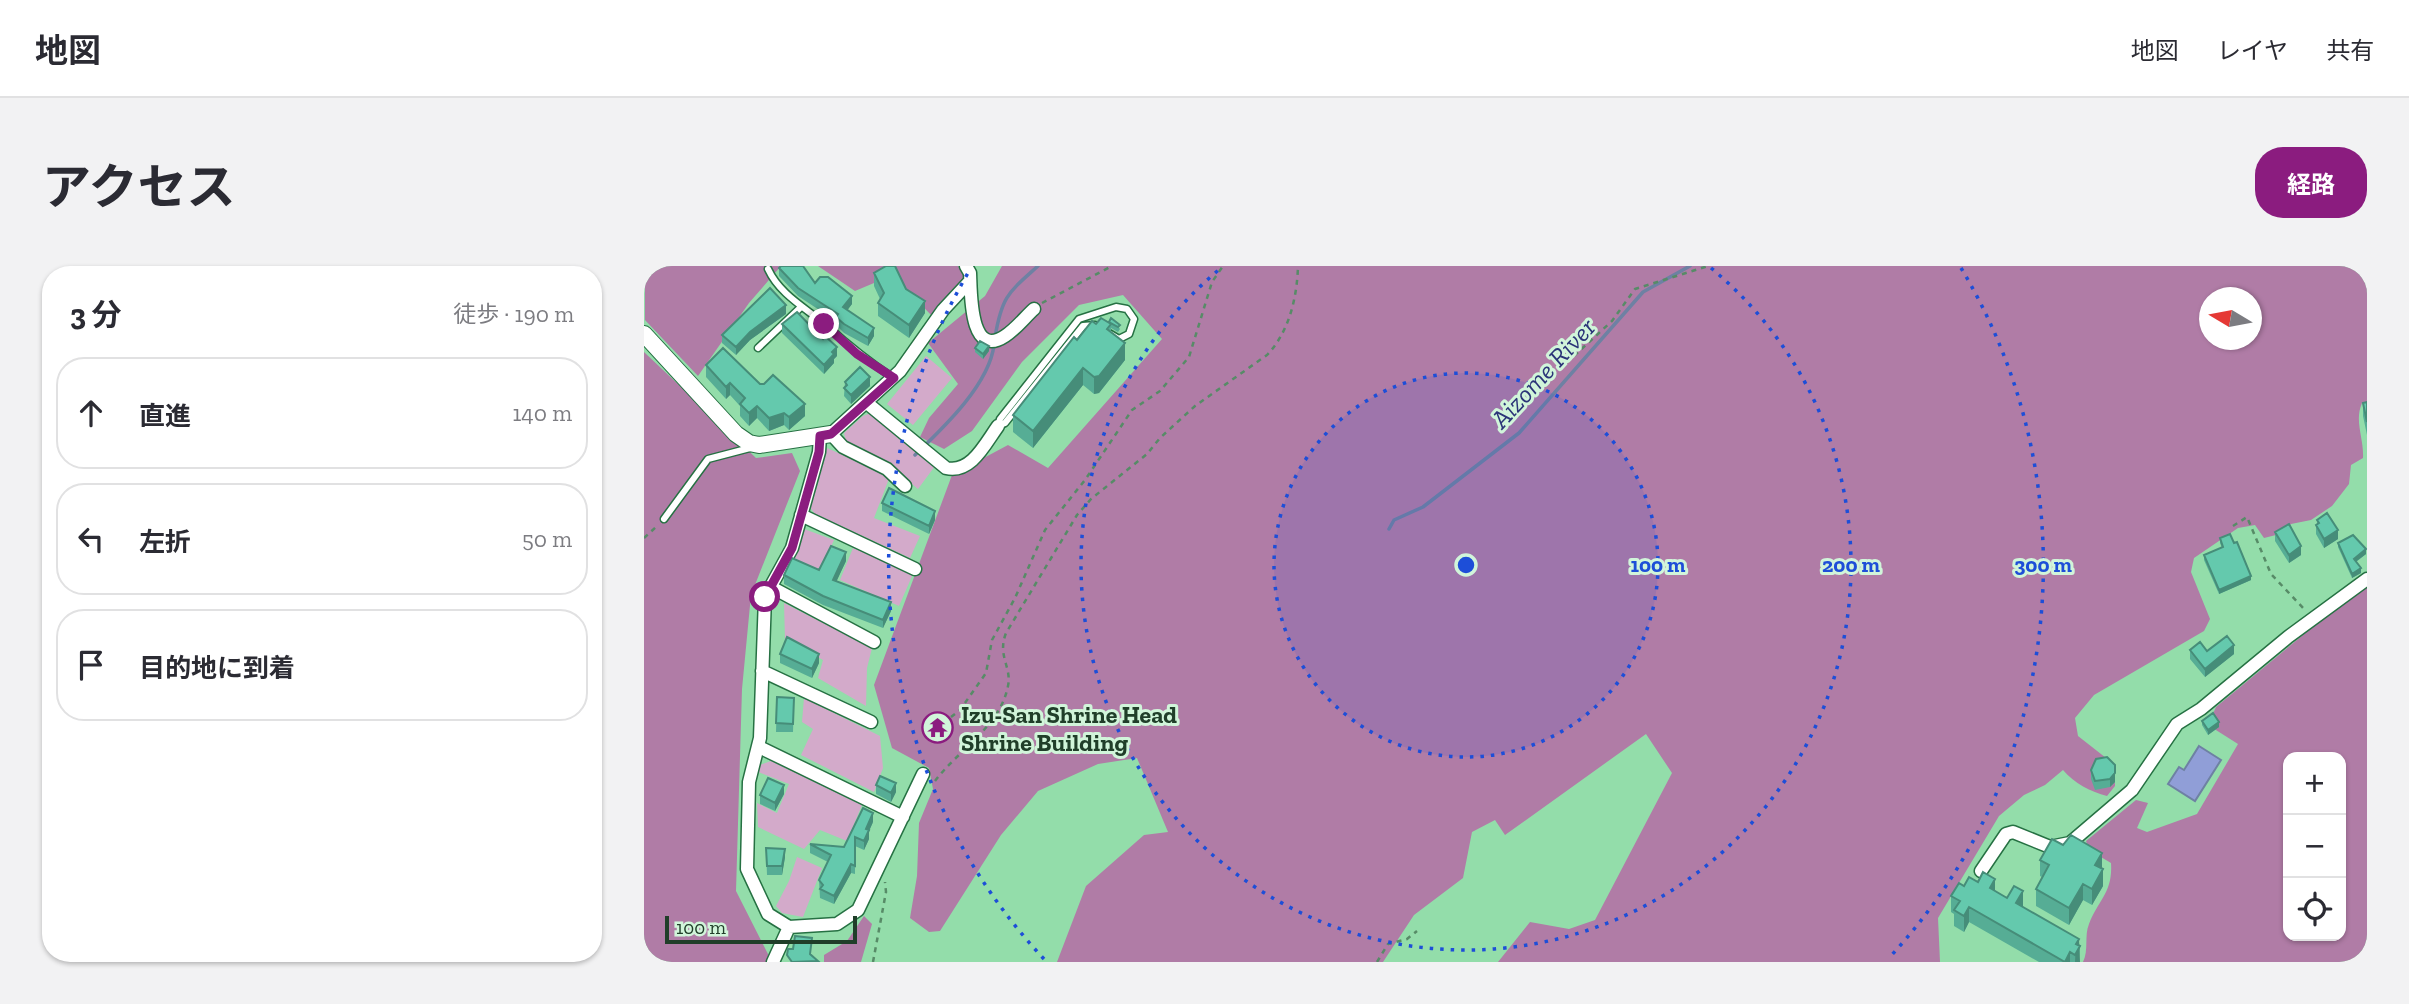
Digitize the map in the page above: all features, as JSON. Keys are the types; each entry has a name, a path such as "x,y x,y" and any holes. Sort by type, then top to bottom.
{"street":[{"path":"966,266 974,323 977,331 990,340 1005,336 1034,309"},
{"path":"644,334 736,433 749,443 760,445 825,435 894,378 943,310 970,281"},
{"path":"867,403 946,468 956,470 969,465 998,426"},
{"path":"825,435 887,469 905,486"},
{"path":"825,435 792,548 765,597 759,747 749,782 747,869 768,914 789,927 816,928 849,919 858,910 923,774"},
{"path":"802,516 915,569"},
{"path":"1980,871 2006,834 2013,832 2050,847 2070,843 2132,790 2177,724 2201,709 2367,579"},
{"path":"771,587 874,642"},
{"path":"762,671 871,722"},
{"path":"759,747 902,817"},
{"path":"773,962 789,927"}],"lane":[{"path":"768,269 772,279 801,307 857,354 894,378"},
{"path":"758,348 801,307"},
{"path":"1116,307 1129,312 1134,324 1124,337 1113,337 1090,324 1083,326 1005,423 998,426 1000,419 1079,319 1116,307"},
{"path":"664,519 708,459 760,445"}],"path":[{"path":"1034,309 1065,289 1112,266"},
{"path":"951,717 960,710 986,673 992,640 1015,598 1045,530 1085,480 1132,410 1160,391 1189,357 1212,282 1223,266"},
{"path":"934,782 993,722 1008,690 1010,677 1002,650 1006,633 1077,515 1091,499 1147,454 1187,413 1277,345 1290,316 1298,266"},
{"path":"1552,376 1612,321 1635,289 1651,281 1670,280 1708,266"},
{"path":"2233,526 2247,517 2272,574 2313,619"},
{"path":"644,538 664,519"},
{"path":"873,962 886,892 884,877 878,870"},
{"path":"1377,962 1388,944 1407,939 1418,931"}],"shaded area":[{"path":"645,266 781,266 749,303 698,376 645,320"},
{"path":"818,266 958,266 966,279 931,315 893,275 855,291"},
{"path":"1002,266 2367,266 2367,402 2362,403 2359,416 2363,458 2351,465 2349,484 2332,506 2311,520 2291,524 2280,534 2264,538 2255,525 2238,528 2194,558 2191,572 2210,619 2204,631 2094,695 2075,718 2078,736 2115,765 2115,786 2107,796 2078,783 2063,770 2045,785 2024,795 1999,816 1938,918 1940,962 1498,962 1530,922 1569,929 1595,920 1672,773 1646,734 1505,835 1495,820 1472,832 1463,878 1414,915 1383,962 1057,962 1086,886 1144,835 1168,832 1137,758 1098,764 1038,791 1001,835 940,931 929,932 910,918 917,876 919,823 933,789 929,768 892,748 874,685 952,475 1008,445 1048,468 1162,339 1123,295 1079,305 1022,362 972,431 944,449 920,437 929,418 958,384 928,343 985,296"},
{"path":"644,352 756,458 792,453 800,471 751,595 742,689 736,891 772,962 644,962"},
{"path":"926,356 952,378 913,425 887,404"},
{"path":"871,413 935,466 918,489 882,459 846,441 844,433 863,416"},
{"path":"827,448 890,476 874,518 920,536 910,558 815,514 809,506"},
{"path":"804,529 834,540 819,573 792,562"},
{"path":"853,548 913,574 899,606 840,580"},
{"path":"2367,582 2367,962 2083,962 2088,929 2110,882 2111,873 2111,863 2089,850 2086,841 2136,800 2148,803 2137,828 2147,832 2197,814 2238,744 2208,725 2216,707"},
{"path":"784,603 872,648 867,668 866,706 818,678 823,660 785,639"},
{"path":"804,698 880,736 883,768 874,792 801,755 813,729 802,722"},
{"path":"771,761 862,805 847,841 820,830 804,849 758,827 757,803 777,813 789,784 758,772 760,765"},
{"path":"797,857 822,868 803,917 782,913 776,906 789,881"},
{"path":"864,916 872,924 861,962 824,962 824,955 847,941"}],"water":[{"path":"2199,746 2221,760 2195,801 2168,784 2179,767 2184,770"}],"building":[{"path":"803,266 815,283 820,277 828,277 852,296 843,307 874,328 868,338 844,324 836,317 838,314 798,288 779,268"},
{"path":"886,266 895,266 906,289 925,301 909,325 878,303 884,293 874,273"},
{"path":"770,288 786,305 750,332 736,347 722,335"},
{"path":"797,312 823,339 825,336 837,347 824,365 782,324"},
{"path":"1101,318 1111,324 1107,329 1125,343 1099,376 1094,377 1083,368 1033,431 1013,415 1074,337 1077,340 1092,321 1096,324"},
{"path":"1111,318 1120,325 1118,327 1109,322"},
{"path":"980,341 989,346 983,354 975,348"},
{"path":"723,348 760,384 764,384 773,375 805,404 789,417 784,413 769,418 757,406 749,413 740,404 745,398 730,383 726,387 706,365"},
{"path":"860,367 870,377 851,395 844,388 847,385 845,382"},
{"path":"2367,402 2367,422 2363,403"},
{"path":"889,488 935,511 929,526 882,503"},
{"path":"2327,513 2338,530 2324,539 2316,525 2319,523 2317,520"},
{"path":"2289,524 2301,546 2289,555 2275,532"},
{"path":"2230,534 2234,543 2237,542 2251,576 2219,590 2204,555 2223,547 2220,538"},
{"path":"2353,535 2366,549 2354,559 2361,568 2352,574 2338,543"},
{"path":"831,546 846,552 833,580 891,602 883,620 823,596 784,575 792,558 819,570"},
{"path":"2227,636 2234,645 2205,669 2190,650 2200,642 2207,651"},
{"path":"787,637 819,654 812,669 780,654"},
{"path":"777,697 794,698 793,724 776,723"},
{"path":"2213,713 2219,722 2208,730 2202,721"},
{"path":"2107,757 2115,765 2115,773 2110,779 2095,781 2091,770 2096,759"},
{"path":"880,776 896,783 891,793 876,785"},
{"path":"768,778 784,785 775,803 760,795"},
{"path":"863,808 873,813 866,829 869,830 864,841 855,837 855,866 851,864 834,896 820,889 823,885 819,880 831,855 810,844 844,847"},
{"path":"2071,835 2102,853 2095,865 2103,869 2092,889 2083,884 2069,908 2036,889 2049,865 2040,860 2052,839 2063,845"},
{"path":"766,848 785,849 782,866 767,866"},
{"path":"1983,872 1995,879 1990,888 2007,898 2014,886 2023,891 2016,903 2079,939 2076,944 2080,946 2075,955 2070,952 2065,962 1969,907 1964,916 1954,910 1960,901 1951,896 1959,883 1964,886 1969,877 1978,882"},
{"path":"795,936 812,938 810,954 818,961 792,962 787,955 788,949 793,949"}],"waterway":[{"path":"995,337 1000,312 1008,296 1038,266"},
{"name":"Aizome River","path":"1389,529 1394,520 1423,507 1519,433 1643,292 1690,266"},
{"path":"915,455 951,419 974,390 990,360 994,345"}],"place":[{"name":"Izu-San Shrine Head Shrine Building","path":"938,728"}],"route":[{"path":"765,597 792,548 819,452 820,436 831,434 894,378 857,354 824,324"}]}
